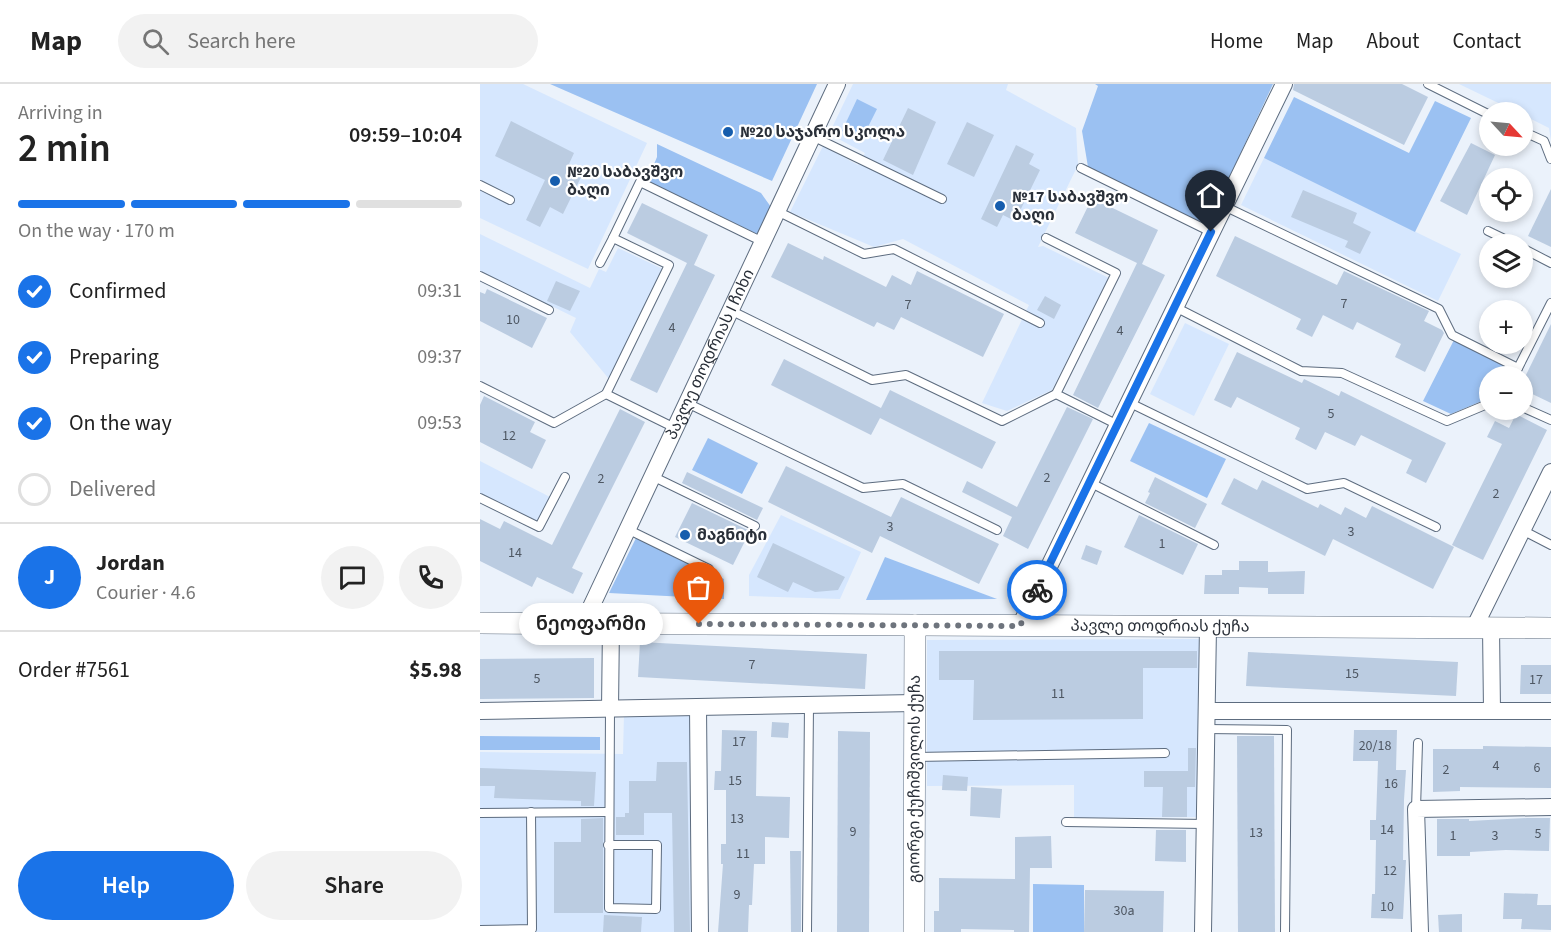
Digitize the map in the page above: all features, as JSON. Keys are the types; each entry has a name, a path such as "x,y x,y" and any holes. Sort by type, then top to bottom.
{"street":[{"name":"პავლე თოდრიას I ჩიხი","path":"583,624 837,84"},
{"path":"1020,626 1284,84"},
{"path":"1492,711 1483,628 1522,530 1546,492 1551,472"},
{"name":"პავლე თოდრიას ქუჩა","path":"480,623 1551,628"},
{"path":"610,709 611,624"},
{"name":"გიორგი ქუჩიშვილის ქუჩა","path":"915,625 915,932"},
{"path":"1203,932 1208,627"},
{"path":"480,711 915,703"},
{"path":"698,707 700,932"},
{"path":"1207,711 1551,711"},
{"path":"1420,932 1416,809 1551,807"}],"lane":[{"path":"1428,84 1479,110"},
{"path":"812,136 942,199"},
{"path":"1533,136 1544,141 1551,159"},
{"path":"1081,168 1211,232"},
{"path":"600,263 640,182 763,242"},
{"path":"480,185 510,200"},
{"path":"1224,206 1439,309 1452,335 1506,366"},
{"path":"777,211 864,254 894,249 1040,323"},
{"path":"1488,231 1494,234"},
{"path":"480,386 554,423 606,394 669,265 613,238"},
{"path":"730,310 872,380 906,375 1002,421 1056,394 1116,273 1047,238"},
{"path":"1533,254 1551,263"},
{"path":"480,276 549,310"},
{"path":"1519,366 1551,303"},
{"path":"1175,307 1301,371 1342,373 1447,421 1479,408"},
{"path":"606,394 675,428"},
{"path":"1056,394 1118,425"},
{"path":"1128,402 1307,489 1344,483 1436,526"},
{"path":"687,403 863,488 903,484 997,530"},
{"path":"1533,412 1551,420"},
{"path":"652,476 755,526"},
{"path":"480,498 539,527 565,477"},
{"path":"1089,482 1214,545"},
{"path":"627,529 709,569"},
{"path":"1522,530 1551,545"},
{"path":"807,932 809,705"},
{"path":"608,845 657,845 656,909 609,908 608,845 610,709"},
{"path":"1206,729 1287,730 1285,932"},
{"path":"1416,809 1418,743"},
{"path":"915,757 1165,753"},
{"path":"480,930 532,929 531,812"},
{"path":"480,813 609,812"},
{"path":"1066,822 1205,824"}],"shaded area":[{"name":"№20 საბავშვო ბაღი","path":"480,84 523,84 647,143 588,269 480,218"},
{"name":"№20 საჯარო სკოლა","path":"550,84 817,84 772,181"},
{"path":"853,84 1008,84 1006,90 1076,128 1078,165 1038,247 1043,246 1109,278 1052,390 1007,411 982,403 1029,305 903,239 874,247 790,212 823,146 858,165 865,153 829,134"},
{"path":"1095,84 1273,84 1207,225 1088,167 1082,131 1098,86"},
{"path":"1459,84 1551,84 1551,141 1549,128 1533,120 1533,102 1496,102"},
{"path":"1294,97 1409,153 1435,101 1471,118 1415,232 1264,158"},
{"path":"857,99 877,109 861,141 842,131"},
{"path":"657,144 761,193 771,207 757,234 647,181 657,157"},
{"path":"1264,158 1461,254 1438,301 1241,205"},
{"path":"480,234 590,288 599,269 606,272 618,248 663,269 609,379 570,332 576,318 480,271"},
{"path":"1185,323 1229,344 1194,416 1150,394"},
{"path":"1455,338 1479,350 1479,354 1486,354 1509,366 1479,366 1479,402 1451,414 1423,401"},
{"path":"1149,423 1226,459 1207,498 1130,461"},
{"path":"708,438 758,463 742,494 692,470"},
{"path":"480,461 552,498 538,523 480,495"},
{"path":"781,515 861,552 840,599 749,596 749,575"},
{"path":"636,538 724,579 724,599 609,593"},
{"path":"885,557 997,599 866,600"},
{"path":"1202,639 1202,817 1074,818 1074,785 927,786 927,640"},
{"path":"624,714 697,715 694,932 480,932 480,752 623,754"},
{"path":"480,736 600,737 600,750 480,750"},
{"path":"1033,884 1084,885 1084,932 1033,932"}],"building":[{"path":"1294,84 1402,84 1428,97 1404,145 1293,90"},
{"path":"908,108 936,122 913,175 883,160"},
{"path":"511,121 574,153 569,164 584,171 563,214 550,207 540,227 526,220 545,180 495,156"},
{"path":"967,122 994,135 974,177 947,164"},
{"path":"1471,143 1479,147 1479,156 1495,156 1489,168 1479,168 1479,189 1467,215 1440,201"},
{"path":"1016,145 1034,154 1029,164 1040,170 1015,221 1003,215 997,227 981,219"},
{"path":"1551,189 1551,247 1533,238 1533,234 1529,234"},
{"path":"1303,190 1357,213 1353,223 1371,232 1360,254 1345,247 1348,241 1291,217"},
{"path":"1092,198 1158,230 1142,264 1165,275 1098,408 1073,395 1137,263 1075,233"},
{"path":"642,203 708,235 694,265 715,275 657,393 630,380 687,263 627,233"},
{"path":"1235,236 1337,285 1344,271 1429,311 1424,321 1444,333 1425,372 1395,357 1401,344 1357,322 1353,330 1323,315 1312,337 1296,329 1301,319 1216,276"},
{"path":"788,243 823,260 824,256 886,287 892,275 911,285 917,271 1004,314 983,357 901,317 894,330 877,322 874,327 771,277"},
{"path":"556,281 580,291 570,311 547,301"},
{"path":"487,289 547,318 532,348 480,321 480,292 485,294"},
{"path":"1045,296 1061,305 1054,319 1037,310"},
{"path":"1551,324 1551,403 1533,394 1533,366 1530,366"},
{"path":"1237,352 1302,383 1304,379 1339,396 1341,391 1446,443 1426,483 1406,473 1412,460 1361,435 1355,446 1325,432 1316,450 1295,439 1300,428 1237,397 1231,408 1214,400"},
{"path":"784,359 881,408 890,390 996,442 982,469 880,418 871,435 771,385"},
{"path":"484,396 535,422 530,432 546,440 532,469 480,442 480,405"},
{"path":"1067,407 1093,419 1028,549 1003,536 1012,517 962,492 967,481 1017,507"},
{"path":"620,409 645,422 572,568 583,573 573,594 537,577 532,587 480,561 480,519 500,529 504,521 552,545"},
{"path":"1513,420 1528,420 1547,430 1483,560 1452,545 1502,444 1487,437 1495,421 1509,428"},
{"path":"786,466 891,517 901,497 999,544 979,584 880,536 872,553 768,502"},
{"path":"687,472 763,508 757,520 682,483"},
{"path":"1155,477 1207,504 1195,528 1145,503"},
{"path":"1234,478 1257,490 1262,480 1318,508 1320,504 1341,515 1345,507 1366,518 1372,506 1454,547 1433,589 1333,539 1325,556 1221,504"},
{"path":"692,503 750,531 733,565 675,537"},
{"path":"1139,515 1198,544 1183,575 1124,547"},
{"path":"773,543 845,577 838,590 815,592 793,582 788,592 757,577"},
{"path":"1086,545 1102,551 1097,565 1081,559"},
{"path":"1239,561 1268,561 1268,572 1305,571 1304,594 1268,594 1268,588 1239,587 1239,594 1204,594 1205,575 1222,575 1222,570 1239,570"},
{"path":"640,642 867,654 865,689 638,677"},
{"path":"939,651 1197,651 1197,668 1143,668 1143,719 973,720 974,680 939,680"},
{"path":"1248,652 1458,662 1456,696 1246,686"},
{"path":"594,658 594,698 480,699 480,659"},
{"path":"1521,665 1551,665 1551,694 1520,694"},
{"path":"772,722 789,723 788,738 771,737"},
{"path":"722,730 757,731 756,796 790,797 789,838 765,837 765,864 754,864 748,932 718,932 723,864 721,864 721,844 726,844 726,790 714,790 715,771 721,771"},
{"path":"1354,730 1397,730 1396,770 1406,770 1403,860 1406,860 1403,919 1371,918 1372,894 1375,894 1376,840 1370,840 1370,820 1376,820 1378,761 1353,761"},
{"path":"838,731 870,732 869,932 837,932"},
{"path":"1237,736 1274,736 1275,932 1238,932"},
{"path":"1483,746 1551,747 1551,788 1460,787 1460,791 1433,792 1433,749 1483,749"},
{"path":"1188,748 1196,748 1195,787 1187,787 1187,817 1162,817 1163,787 1144,787 1144,771 1188,771"},
{"path":"657,762 687,762 690,932 674,932 672,813 644,813 644,835 616,835 616,817 625,817 625,813 629,813 629,781 656,781"},
{"path":"480,768 596,772 594,806 581,806 581,801 494,798 495,786 480,786"},
{"path":"943,775 968,777 967,791 942,790"},
{"path":"971,787 1002,789 1000,818 970,816"},
{"path":"603,818 603,913 554,913 554,842 581,842 581,819"},
{"path":"1550,818 1549,851 1506,850 1470,852 1470,856 1437,856 1437,819 1469,819 1469,821"},
{"path":"1156,830 1186,830 1186,862 1155,861"},
{"path":"1051,836 1052,868 1030,868 1029,932 961,929 961,932 934,932 934,911 939,911 939,878 1015,879 1015,837"},
{"path":"790,851 801,851 801,932 791,932"},
{"path":"1085,890 1164,891 1163,932 1084,932"},
{"path":"1504,893 1538,894 1537,905 1551,905 1551,930 1521,929 1522,919 1503,919"},
{"path":"1462,914 1462,932 1439,932 1438,915"},
{"path":"604,915 642,917 641,932 603,932"}],"way so far":[{"path":"699,624 1020,626 1037,590"}],"place":[{"name":"№20 საჯარო სკოლა","path":"728,132"},
{"name":"№20 საბავშვო ბაღი","path":"555,181"},
{"name":"№17 საბავშვო ბაღი","path":"1000,206"},
{"name":"მაგნიტი","path":"685,535"},
{"name":"ნეოფარმი","path":"699,624"}],"route":[{"path":"1037,590 1211,232"}]}
